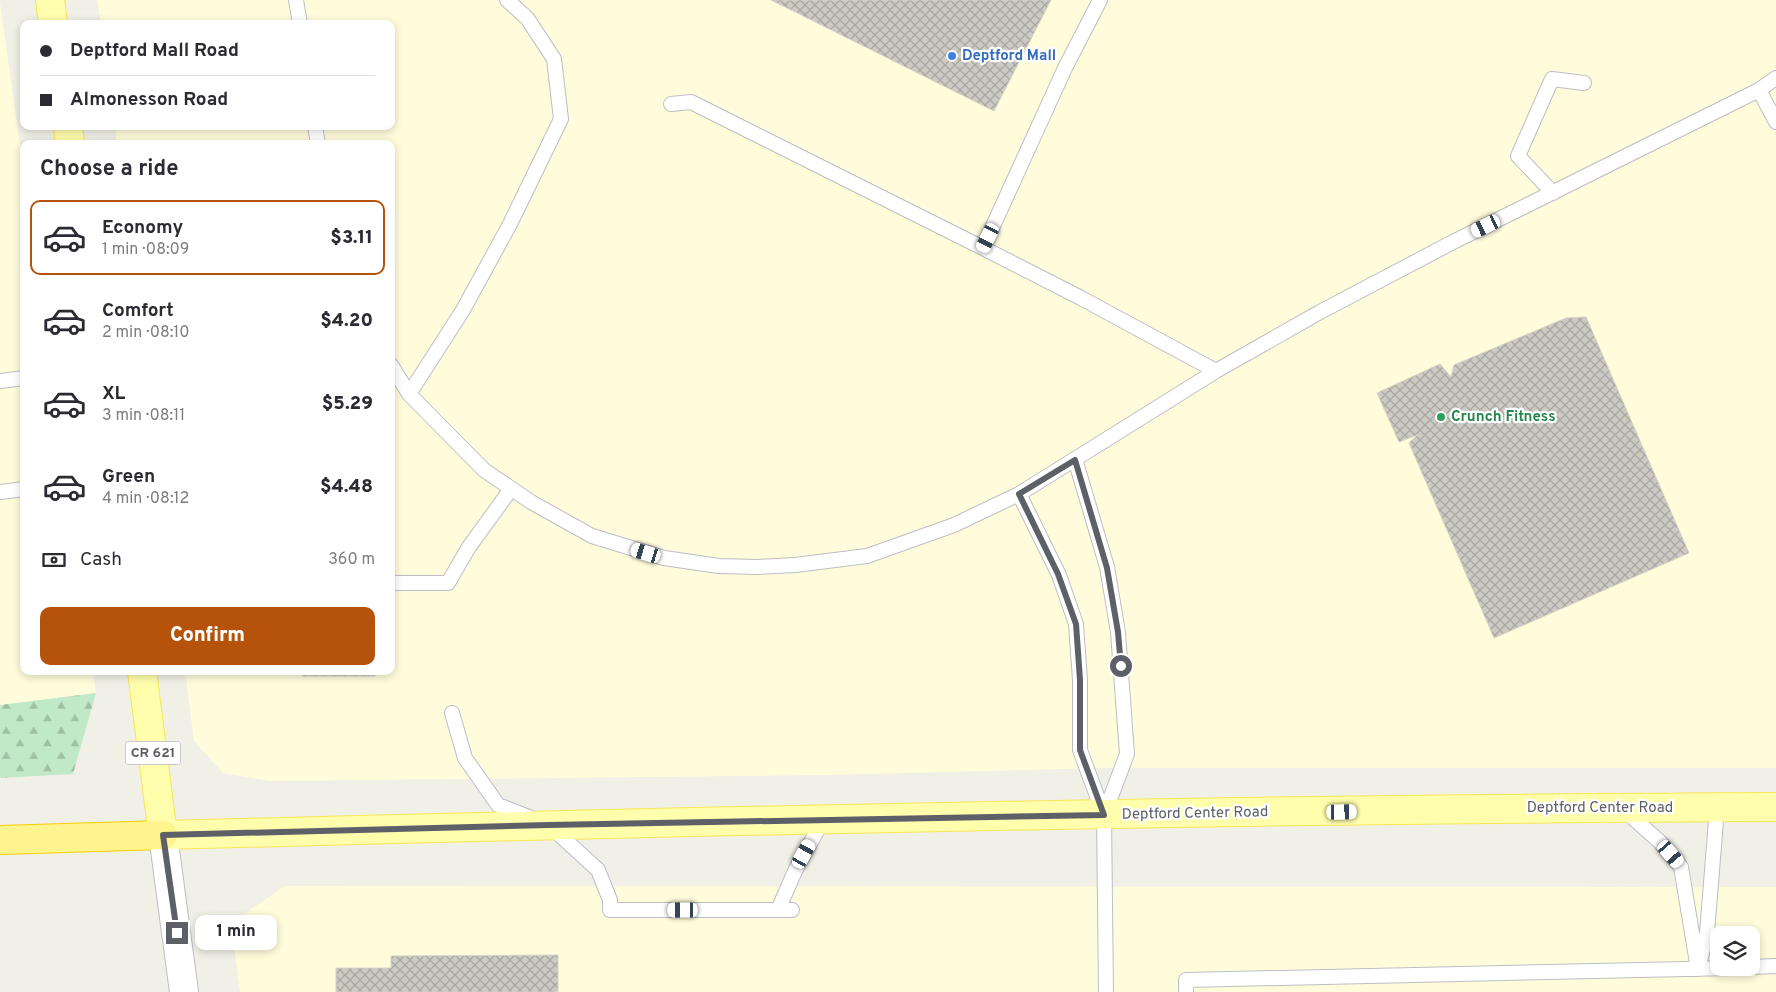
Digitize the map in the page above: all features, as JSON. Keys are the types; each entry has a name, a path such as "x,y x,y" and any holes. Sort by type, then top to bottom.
{"highway":[{"path":"0,840 163,835"}],"main road":[{"path":"50,0 52,20"},
{"name":"CR 621","path":"143,675 163,835"},
{"name":"Deptford Center Road","path":"163,835 548,825 1104,815 1621,807 1776,808"}],"street":[{"name":"CR 621","path":"163,835 184,992"}],"lane":[{"path":"296,0 299,20"},
{"path":"409,394 468,301 510,224 561,119 554,59 527,18 507,0"},
{"path":"984,248 1065,68 1100,0"},
{"path":"1553,192 1518,156 1552,78 1584,83"},
{"path":"395,371 409,394 484,470 511,489 592,536 664,558 718,566 757,568 867,556 954,524 1019,494 1216,371 1320,312 1453,242 1759,90 1776,78"},
{"path":"1759,90 1776,122"},
{"path":"672,104 691,102 984,248 1216,371"},
{"path":"0,381 20,378"},
{"path":"1075,460 1107,568 1118,632 1127,754 1104,815"},
{"path":"395,583 448,583 469,547 511,489"},
{"path":"0,492 20,490"},
{"path":"1019,494 1058,574 1076,624 1080,680 1080,750 1104,815 1106,992"},
{"path":"452,713 465,758 498,805 548,825 598,870 610,900 610,910 792,910"},
{"path":"1621,807 1660,842 1681,867 1698,969"},
{"path":"1698,969 1707,933 1717,808"},
{"path":"778,910 795,871 823,820"},
{"path":"1760,967 1776,966"},
{"path":"1186,992 1186,980 1710,969"}],"shaded area":[{"name":"Deptford Mall","path":"97,0 1776,0 1776,768 1104,768 823,775 270,781 223,773 194,741 186,675 395,675 395,140 117,140 115,130 395,130 395,20 100,20"},
{"path":"0,3 20,146 20,675 94,675 96,693 0,705"},
{"path":"285,886 1776,887 1776,992 240,992 231,923"}],"green space":[{"path":"96,693 73,774 0,778 0,705"}],"building":[{"name":"Deptford Mall","path":"771,0 1051,0 994,111"},
{"path":"1586,317 1689,553 1494,638 1409,443 1417,435 1399,442 1377,393 1440,364 1451,377 1454,365 1566,318"},
{"path":"302,675 375,675 375,676"},
{"path":"558,955 558,992 336,992 336,968 391,968 391,956"}],"place":[{"name":"Deptford Mall","path":"952,56"},
{"name":"Crunch Fitness","path":"1441,417"}],"route":[{"path":"177,933 163,835 548,825 1104,815 1080,750 1080,680 1076,624 1058,574 1019,494 1075,460 1107,568 1118,632 1121,666"}]}
